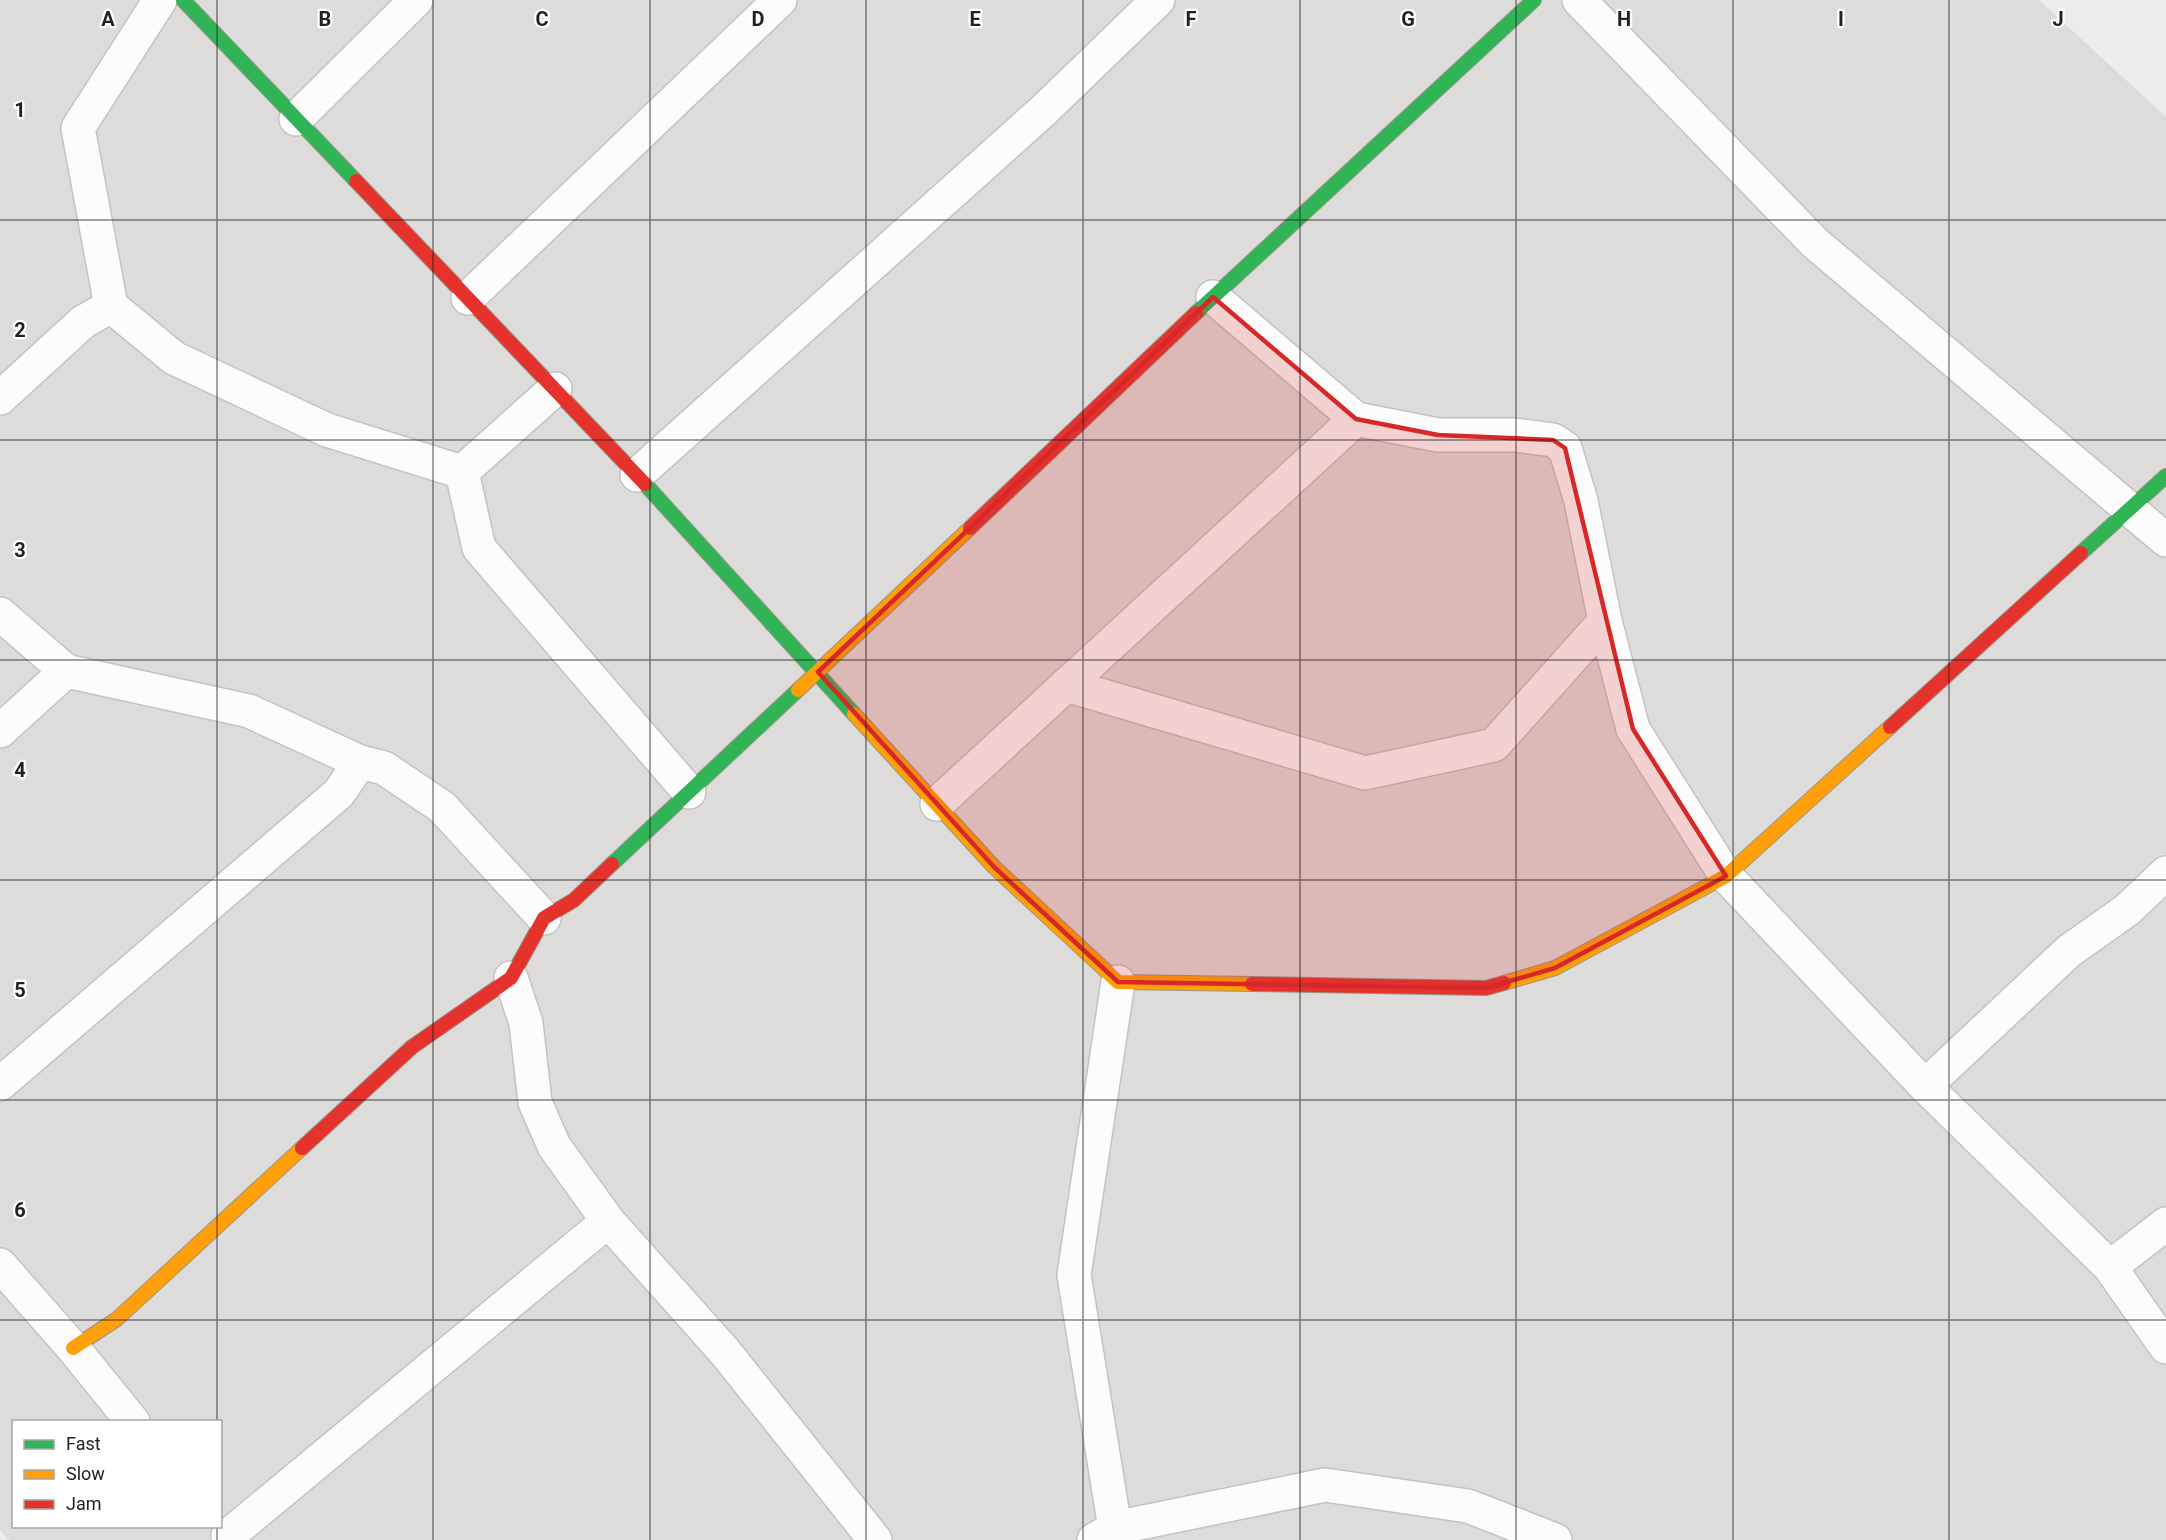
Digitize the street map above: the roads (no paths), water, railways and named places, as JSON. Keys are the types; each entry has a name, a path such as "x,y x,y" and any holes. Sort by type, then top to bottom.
{"street":[{"path":"160,0 78,128 111,306 174,358 316,425 462,472"},
{"path":"183,0 637,476 994,867 1118,982 1486,988 1556,968 1726,876 2166,476"},
{"path":"296,119 416,0"},
{"path":"468,298 780,0"},
{"path":"637,476 1044,110 1158,0"},
{"path":"73,1348 117,1319 412,1047 511,978 544,918 574,900 1214,297 1534,0"},
{"path":"1579,0 1815,243 2166,540"},
{"path":"1214,297 1356,419 1438,435 1515,435 1544,438 1553,440 1565,448 1581,501 1605,621 1633,729 1726,876 1925,1086 2110,1267 2166,1347"},
{"path":"0,398 83,322 111,306"},
{"path":"462,472 555,389"},
{"path":"937,804 1356,419"},
{"path":"462,472 479,548 690,792"},
{"path":"0,614 66,671 249,711 360,762 384,768 442,807 544,918"},
{"path":"1066,685 1365,773 1494,745 1605,621"},
{"path":"0,731 66,671"},
{"path":"0,1084 339,793 360,762"},
{"path":"1925,1086 2069,951 2127,910 2166,873"},
{"path":"511,978 526,1023 535,1102 554,1146 608,1221 726,1352 875,1540"},
{"path":"1118,982 1074,1275 1105,1534 1325,1485 1468,1506 1556,1540"},
{"path":"227,1534 608,1221"},
{"path":"2110,1267 2166,1224"},
{"path":"0,1265 132,1420"}]}
